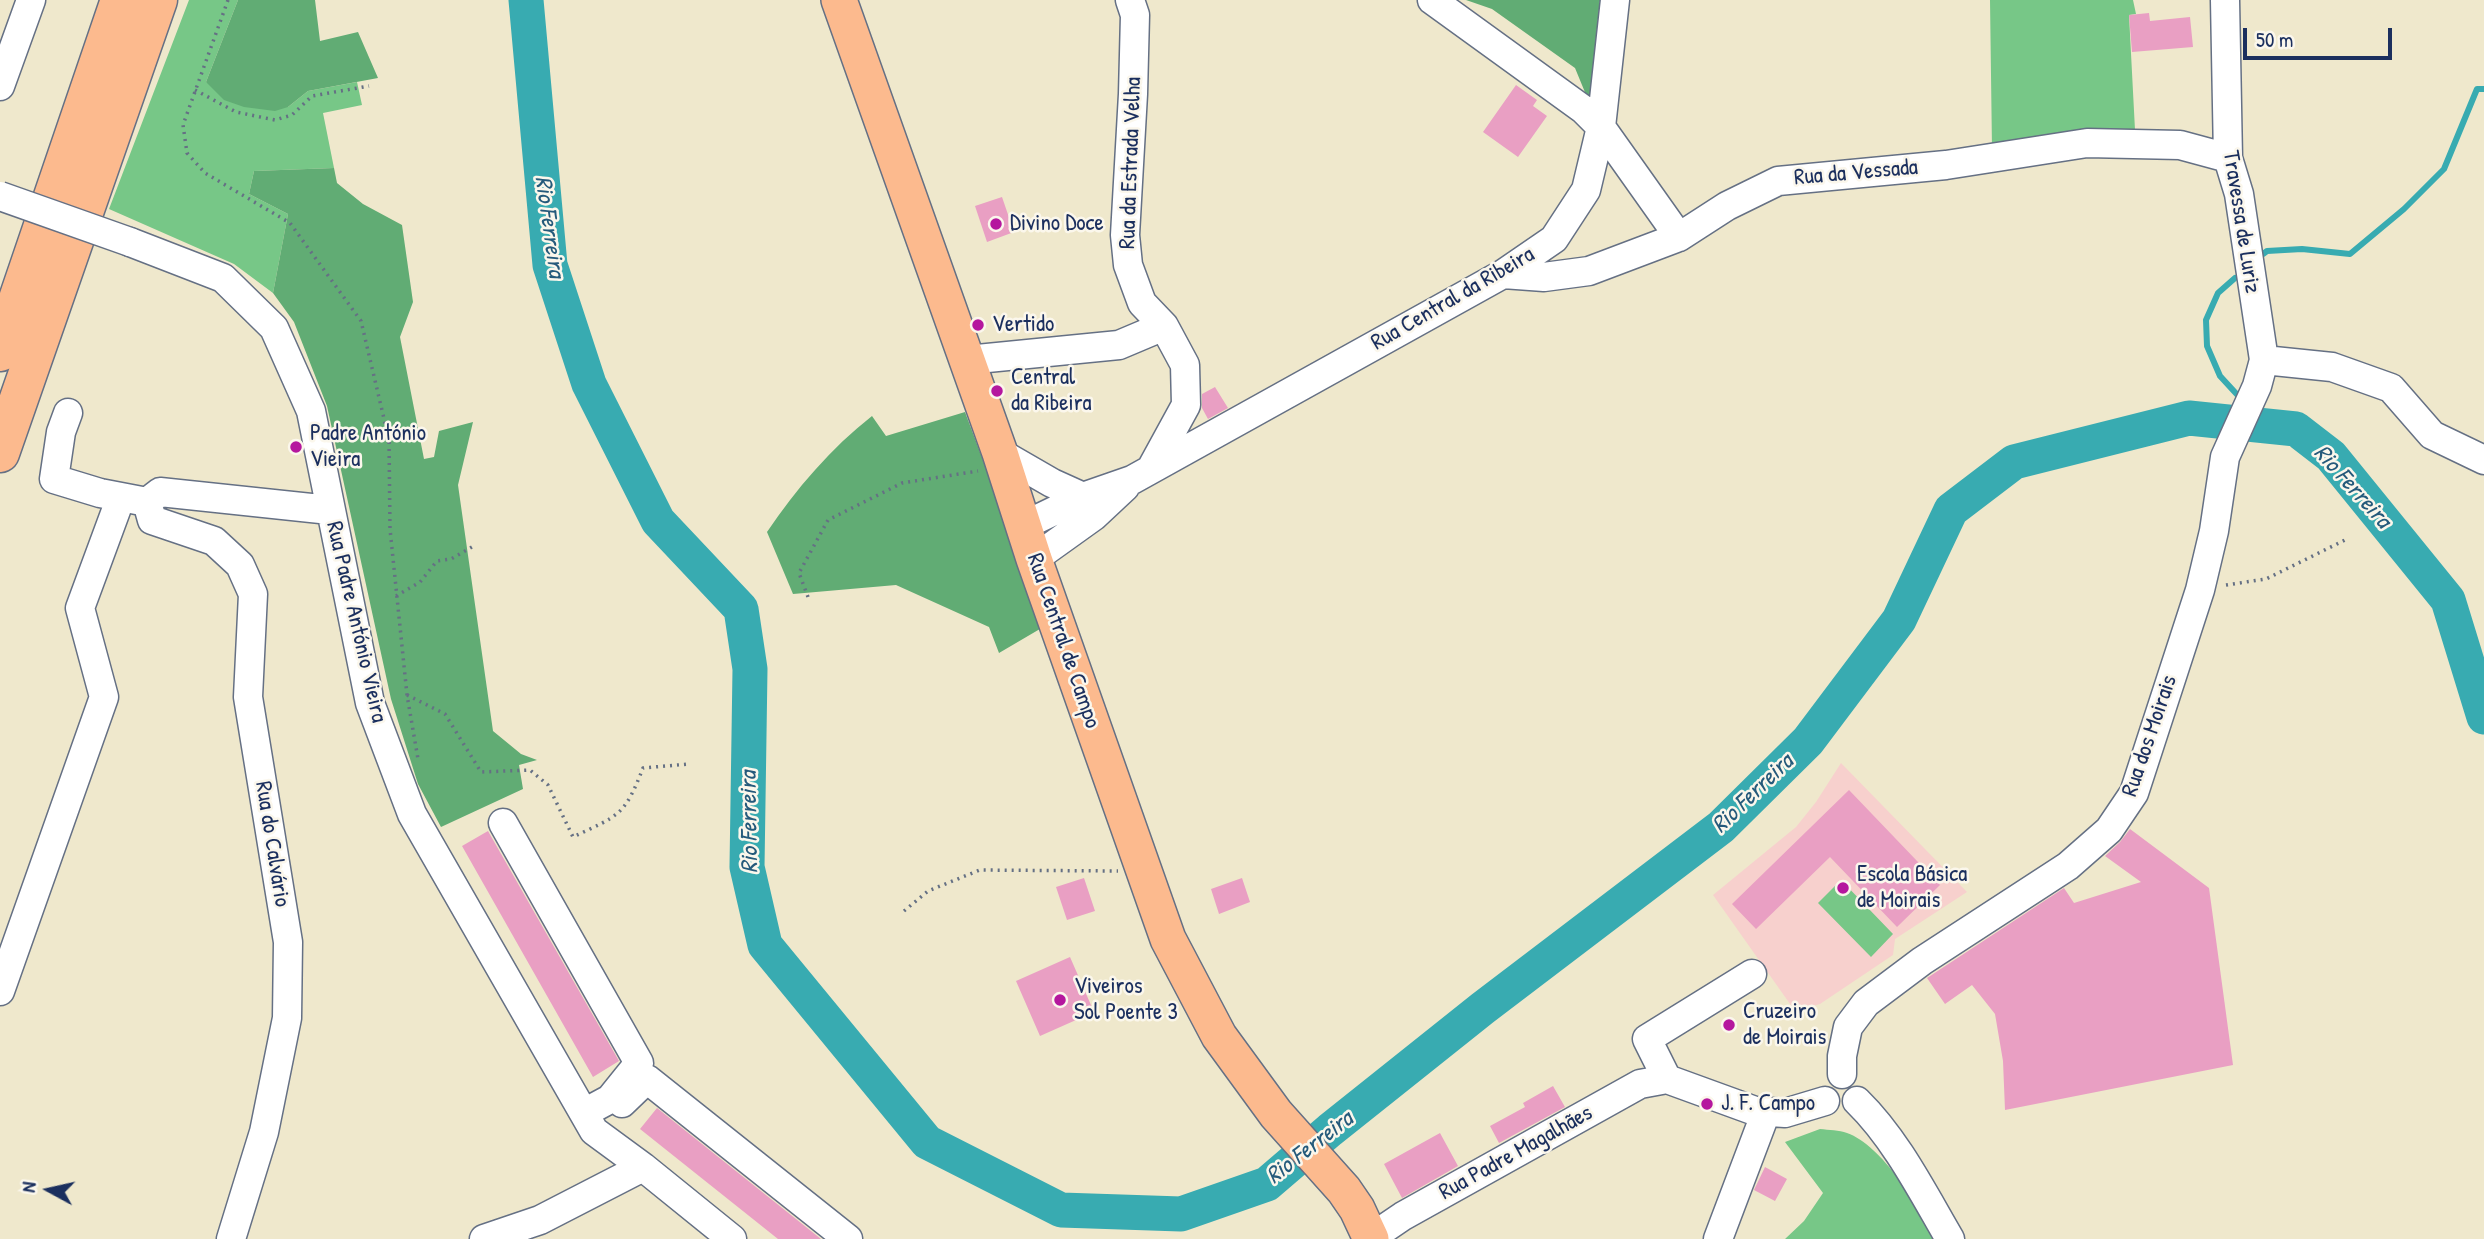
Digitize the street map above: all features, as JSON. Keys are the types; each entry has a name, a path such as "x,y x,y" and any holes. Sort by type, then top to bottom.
{"highway":[{"path":"0,352 120,0"},
{"path":"0,453 158,0"}],"main road":[{"name":"Rua Central de Campo","path":"839,0 1168,939 1219,1036 1276,1115 1345,1190 1370,1238"}],"street":[{"path":"0,86 30,0"},
{"name":"Rua da Estrada Velha","path":"1130,0 1135,15 1125,235 1128,265 1142,303 1164,327 1185,365 1186,405 1142,475"},
{"path":"1432,0 1584,110 1601,127 1679,237"},
{"name":"Rua Central da Ribeira","path":"1023,526 1083,497 1142,475 1503,274 1555,239 1586,190 1601,127 1615,0"},
{"name":"Travessa de Luriz","path":"2225,0 2228,158 2239,194 2261,373"},
{"name":"Rua da Vessada","path":"1503,274 1544,277 1589,271 1679,237 1727,206 1778,181 1946,165 2087,143 2180,145 2228,158"},
{"name":"Rua Padre António Vieira","path":"0,196 223,278 274,328 311,411 370,703 412,814 589,1122 732,1239"},
{"path":"967,360 1119,345 1164,327"},
{"path":"2261,373 2332,367 2391,388 2432,435 2484,460"},
{"name":"Rua dos Moirais","path":"1842,1074 1842,1056 1848,1027 1866,1003 1922,961 2068,866 2109,830 2134,793 2200,590 2214,531 2225,457 2261,373"},
{"path":"68,413 61,432 54,478 100,493 134,499 160,492 330,510"},
{"path":"1002,460 1083,497"},
{"name":"Rua Central da Ribeira","path":"1034,559 1094,516 1142,475"},
{"path":"0,991 104,697 80,608 134,499"},
{"name":"Rua do Calvário","path":"134,499 152,520 214,541 240,565 253,594 248,696 288,942 287,1018 264,1132 230,1239"},
{"path":"503,822 639,1063 589,1122"},
{"path":"1752,974 1647,1039 1667,1079 1755,1111 1785,1113 1825,1101"},
{"path":"1842,1074 1853,1079 1859,1089 1854,1106 1844,1111 1833,1109 1825,1101 1824,1085 1832,1077 1842,1074"},
{"path":"589,1122 647,1079 848,1239"},
{"name":"Rua Padre Magalhães","path":"1370,1238 1403,1216 1640,1084 1667,1079"},
{"path":"1857,1101 1889,1140 1950,1239"},
{"path":"1718,1239 1766,1112"},
{"path":"484,1239 540,1220 643,1167"}],"path":[{"path":"195,90 236,112 275,120 292,115 312,96 369,86"},
{"path":"808,597 799,573 828,520 902,483 1002,460"},
{"path":"2200,590 2266,579 2347,539"},
{"path":"396,596 419,582 437,561 451,559 472,547"},
{"path":"407,695 445,714 481,772 530,770 548,785 573,837 617,816 631,798 643,768 689,764"},
{"path":"904,911 928,891 980,870 1144,871"}],"shaded area":[{"name":"Escola Básica de Moirais","path":"1841,763 1967,892 1895,939 1893,955 1820,1004 1795,1011 1713,895 1796,827"}],"green space":[{"path":"189,0 238,0 206,82 288,107 308,91 357,82 362,105 323,113 334,168 254,171 249,194 288,214 273,293 234,264 109,209"},
{"path":"238,0 315,0 320,41 358,32 378,78 308,91 288,107 275,111 244,107 224,100 206,82"},
{"path":"1466,0 1600,0 1589,102 1575,68 1492,9"},
{"path":"1990,0 2133,0 2136,14 2129,15 2135,130 1992,149"},
{"path":"334,168 337,183 363,204 402,225 413,302 400,337 424,459 434,457 439,431 473,422 458,485 493,731 521,754 537,760 519,765 523,789 441,827 418,784 391,699 327,406 294,322 273,293 288,214 249,194 254,171"},
{"path":"965,412 1045,626 999,653 989,627 896,585 793,594 767,532 828,455 872,416 886,436"},
{"path":"1841,880 1893,934 1871,957 1818,903"},
{"path":"1820,1129 1847,1133 1873,1150 1898,1178 1937,1239 1785,1239 1804,1221 1823,1193 1785,1142"}],"building":[{"path":"2149,13 2150,21 2190,17 2193,47 2132,52 2129,15"},
{"path":"1516,85 1537,100 1533,106 1547,116 1518,157 1483,132"},
{"path":"1002,197 1014,232 987,242 975,206"},
{"path":"1215,387 1228,408 1208,419 1202,408 1202,394"},
{"path":"1849,790 1940,885 1897,927 1830,857 1756,929 1732,904"},
{"path":"2130,829 2209,888 2233,1065 2005,1110 2003,1061 1995,1014 1972,985 1945,1004 1927,978 2064,888 2074,903 2141,882 2105,856"},
{"path":"488,831 619,1061 593,1077 462,846"},
{"path":"1084,878 1095,911 1067,920 1056,887"},
{"path":"1242,878 1250,902 1219,914 1211,889"},
{"path":"1070,957 1094,1012 1040,1036 1016,981"},
{"path":"1553,1086 1565,1107 1499,1143 1490,1126 1525,1107 1523,1103"},
{"path":"657,1108 821,1239 778,1239 640,1129"},
{"path":"1440,1133 1458,1166 1402,1198 1384,1164"},
{"path":"1765,1167 1787,1179 1775,1201 1754,1190"}],"waterway":[{"name":"Rio Ferreira","path":"526,0 550,265 589,384 658,521 741,609 750,669 747,867 765,945 927,1142 1061,1210 1181,1214 1267,1184 1483,1008 1721,827 1808,741 1899,620 1951,510 2014,462 2189,418 2296,429 2331,456 2448,600 2484,717"},
{"path":"2263,254 2267,251 2302,249 2350,254 2404,209 2444,169 2477,89 2484,89"},
{"path":"2235,278 2218,293 2206,320 2207,346 2220,376 2243,401"},
{"path":"2255,408 2296,429"}],"place":[{"name":"Divino Doce","path":"996,224"},
{"name":"Vertido","path":"978,325"},
{"name":"Central da Ribeira","path":"997,391"},
{"name":"Padre António Vieira","path":"296,447"},
{"name":"Escola Básica de Moirais","path":"1843,888"},
{"name":"Viveiros Sol Poente 3","path":"1060,1000"},
{"name":"Cruzeiro de Moirais","path":"1729,1025"},
{"name":"J. F. Campo","path":"1707,1104"}]}
